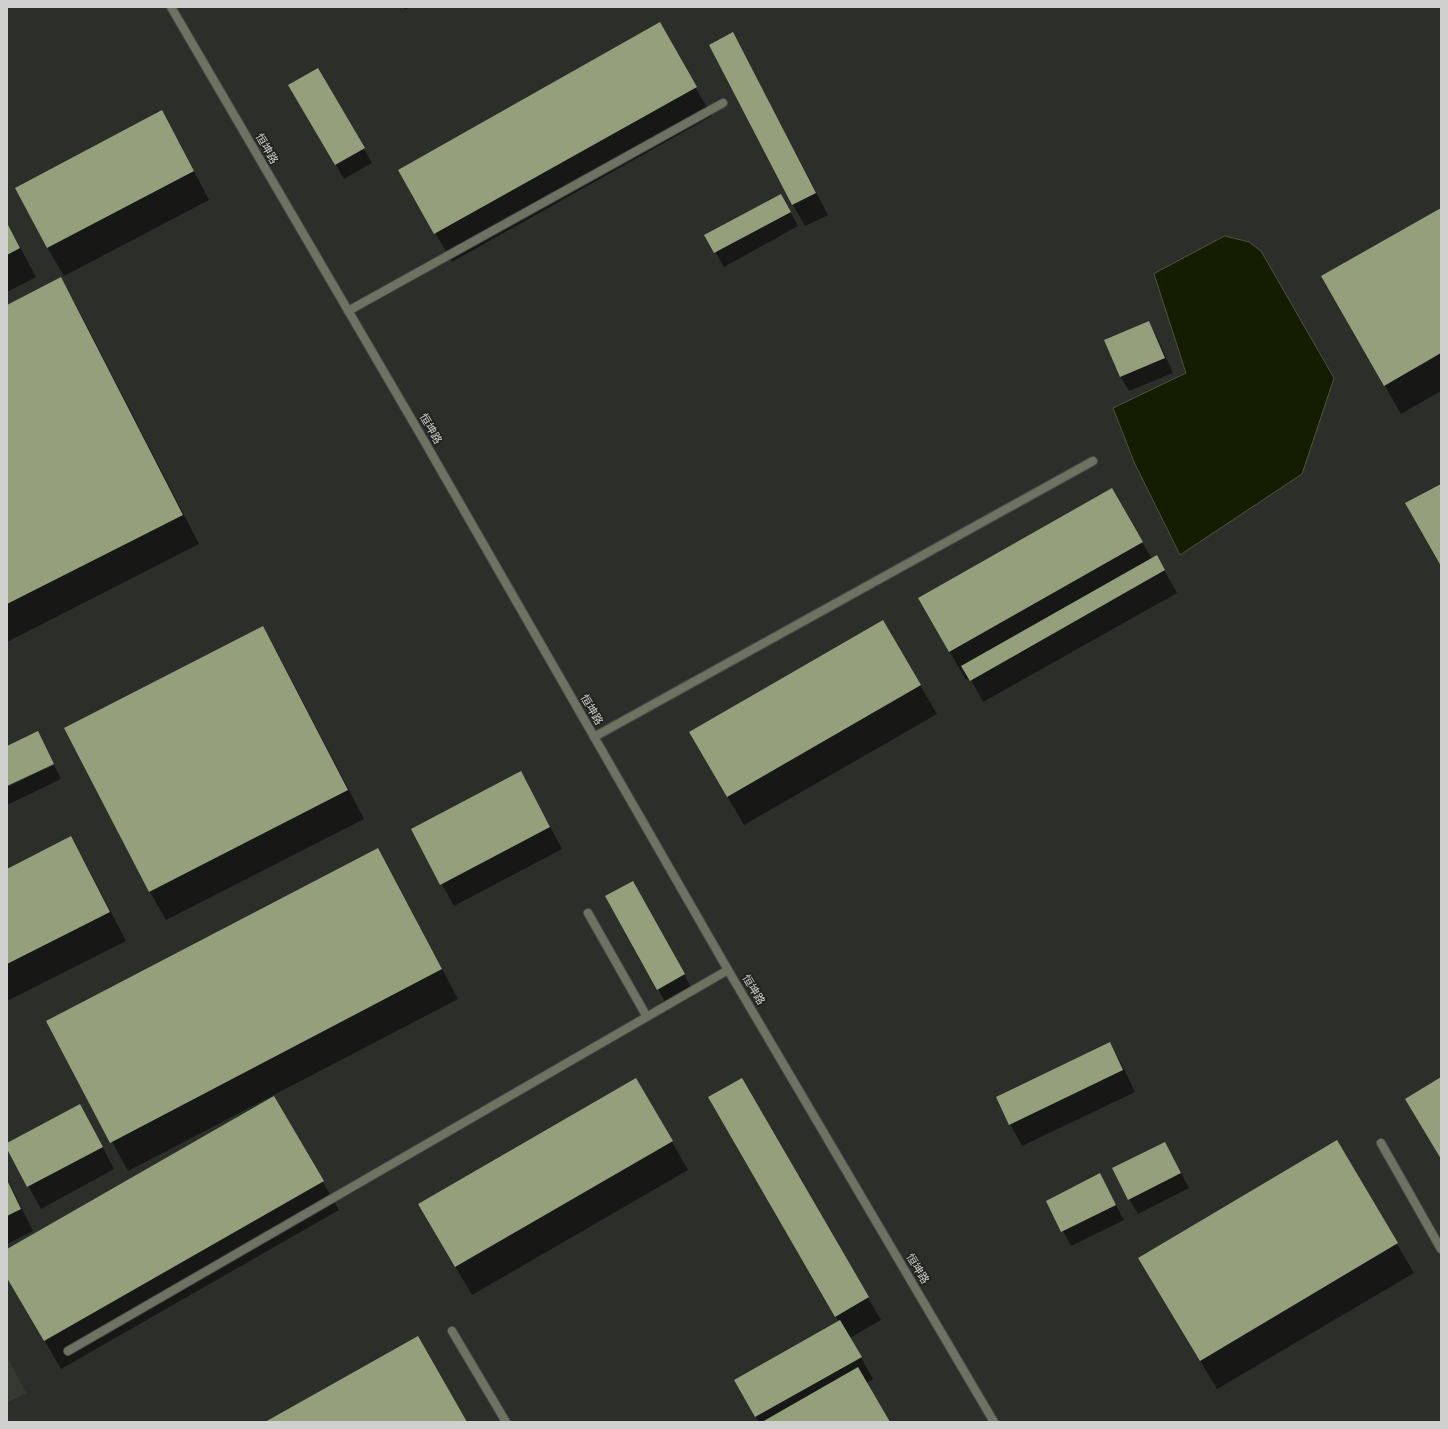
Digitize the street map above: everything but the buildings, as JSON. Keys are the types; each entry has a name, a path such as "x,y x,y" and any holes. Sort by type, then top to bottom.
{"street":[{"name":"恒坤路","path":"171,7 419,432 728,970 994,1422"},
{"path":"348,310 723,103"},
{"path":"594,737 1093,461"},
{"path":"588,913 647,1017"},
{"path":"68,1351 728,970"},
{"path":"1381,1143 1441,1249"},
{"path":"452,1331 506,1422"}],"shaded area":[{"path":"1225,236 1249,242 1261,251 1334,378 1302,474 1180,555 1134,462 1113,408 1186,373 1154,274"},
{"path":"7,1356 26,1393 7,1403"}]}
